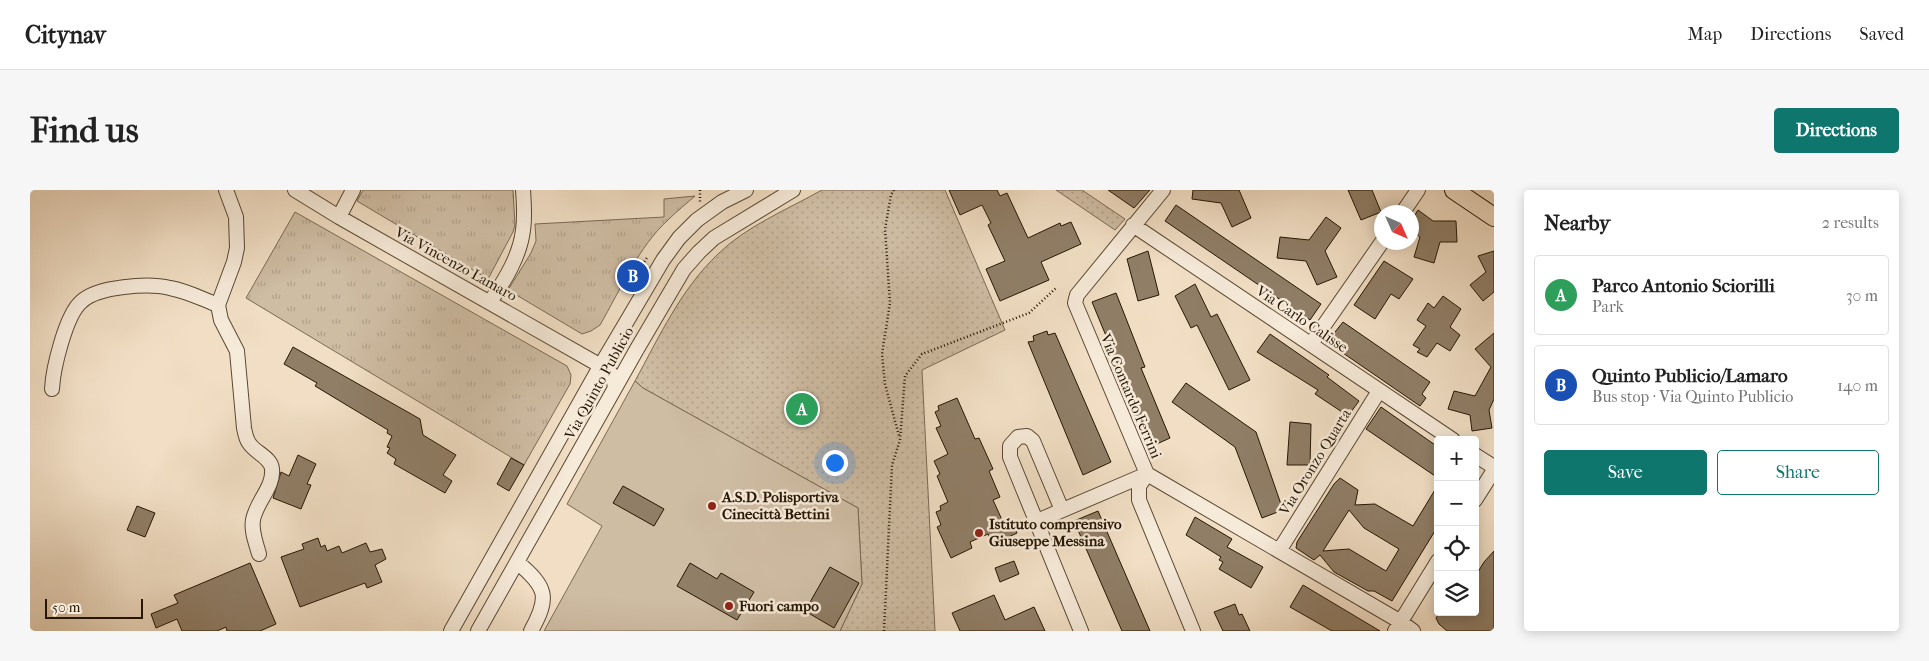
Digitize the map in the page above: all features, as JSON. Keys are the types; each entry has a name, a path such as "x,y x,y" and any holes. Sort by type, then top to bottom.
{"main road":[{"path":"1454,190 1494,217"}],"street":[{"path":"226,190 236,217 237,248 234,262 218,305 221,320 237,351 244,428 247,438 253,448 270,462 272,470 269,485 253,519 253,534 259,554"},
{"name":"Via Vincenzo Lamaro","path":"295,190 338,217 601,365"},
{"path":"338,217 353,190"},
{"path":"490,302 509,272 521,243 524,228 523,190"},
{"name":"Via Quinto Publicio","path":"451,631 601,365 656,271 678,238 711,210 746,190"},
{"name":"Via Quinto Publicio","path":"478,631 671,290 694,258 720,234 793,190"},
{"name":"Via Contardo Ferrini","path":"1164,190 1133,225 1077,295 1075,302 1147,474 1279,551 1398,626 1413,631"},
{"path":"1408,205 1418,190"},
{"name":"Via Carlo Calisse","path":"1133,225 1447,436"},
{"path":"1311,344 1376,250"},
{"path":"52,389 57,358 73,314 78,304 90,295 105,290 154,286 170,287 218,305"},
{"path":"601,365 611,372 615,388"},
{"name":"Via Oronzo Quarta","path":"1279,551 1379,391"},
{"path":"1062,510 1033,441 1027,436 1018,437 1011,443 1009,453 1081,631"},
{"path":"1479,458 1494,468 1479,493"},
{"path":"1038,522 1147,474"},
{"path":"1147,474 1139,486 1139,500 1193,631"},
{"path":"517,562 537,582 543,595 542,611 531,631"},
{"path":"1398,626 1434,568"}],"path":[{"path":"700,190 700,206"},
{"path":"894,190 891,195 885,229 890,303 882,354 885,384 900,440"},
{"path":"884,631 892,470 900,440 905,376 922,354 1029,313 1056,288"}],"green space":[{"path":"363,190 513,190 515,225 488,279 357,201"},
{"path":"822,190 945,190 1005,330 922,370 935,631 840,631 862,584 858,508 643,388 635,381 682,298 693,282 718,254 754,227"},
{"path":"1056,190 1082,190 1125,219 1115,230"},
{"path":"695,196 669,219 648,242 600,325 591,331 582,334 508,290 531,253 536,241 535,224 664,217 664,199"},
{"path":"295,212 567,366 571,375 570,384 524,465 246,298"},
{"name":"A.S.D. Polisportiva Cinecittà Bettini","path":"635,381 643,388 858,508 862,584 840,631 544,631 602,526 567,504"}],"building":[{"path":"949,190 997,190 1000,196 1007,193 1028,238 1060,223 1061,226 1071,222 1081,244 1041,262 1049,280 1000,301 986,269 1005,261 988,225 991,223 982,205 960,215"},
{"path":"1108,190 1150,190 1134,208"},
{"path":"1193,190 1239,190 1251,218 1232,227 1221,203 1192,199"},
{"path":"1348,190 1372,190 1378,205 1374,205 1374,215 1361,220"},
{"path":"1176,205 1321,304 1310,320 1165,221"},
{"path":"1419,211 1433,221 1456,221 1457,242 1440,242 1434,263 1414,257 1416,250 1419,250"},
{"path":"1326,217 1341,228 1325,251 1337,277 1317,285 1306,261 1277,258 1280,237 1309,240"},
{"path":"1148,251 1159,295 1138,301 1127,259"},
{"path":"1494,251 1494,292 1483,301 1470,285 1486,272 1478,256"},
{"path":"1384,261 1413,279 1399,299 1391,294 1375,319 1354,305"},
{"path":"1195,284 1211,317 1217,314 1250,380 1229,390 1197,325 1191,328 1175,296"},
{"path":"1116,293 1145,367 1141,368 1170,438 1148,448 1118,373 1121,372 1092,302"},
{"path":"1443,296 1461,309 1450,327 1460,335 1450,351 1437,343 1427,357 1417,352 1420,349 1413,345 1426,326 1417,320 1428,303 1434,308"},
{"path":"1343,322 1430,382 1422,394 1426,398 1420,406 1327,342"},
{"path":"1047,331 1048,335 1055,333 1111,462 1083,475 1028,342 1034,341 1033,336"},
{"path":"1494,333 1494,399 1489,410 1492,428 1472,431 1470,415 1448,409 1454,391 1475,396 1491,367 1475,349"},
{"path":"1270,334 1329,375 1327,377 1359,401 1348,416 1315,394 1318,390 1257,352"},
{"path":"293,347 420,419 423,435 456,455 443,475 452,481 445,493 394,464 396,459 387,453 390,448 387,447 392,436 387,433 388,430 315,386 317,383 284,364"},
{"path":"1186,383 1256,432 1283,510 1262,518 1235,447 1172,402"},
{"path":"957,398 975,439 979,438 993,469 989,471 1000,497 993,500 1003,522 1010,518 1017,533 992,545 988,534 970,542 972,548 951,558 937,527 941,525 936,512 941,510 940,506 948,502 937,476 940,474 934,461 948,454 936,428 941,426 935,412 939,410 938,406"},
{"path":"1381,407 1434,444 1434,475 1366,429"},
{"path":"1290,422 1311,424 1310,465 1287,465"},
{"path":"298,455 316,464 307,484 311,485 301,509 273,498 281,472 289,476"},
{"path":"511,458 524,465 509,491 497,484"},
{"path":"1340,478 1358,490 1355,505 1375,504 1413,526 1434,492 1434,533 1392,601 1374,591 1368,591 1334,572 1320,555 1314,560 1296,548 1297,542 1334,484","holes":["1349,510 1364,528 1399,549 1386,571 1349,549 1323,551"]},
{"path":"623,486 664,509 654,526 613,503"},
{"path":"137,506 155,513 145,537 127,530"},
{"path":"1098,511 1150,631 1122,631 1074,521"},
{"path":"1195,517 1232,539 1227,547 1263,567 1251,588 1219,569 1223,562 1219,560 1221,557 1186,535"},
{"path":"318,538 321,547 325,545 327,551 339,546 342,553 366,543 370,552 382,549 386,559 375,565 382,582 367,588 365,583 300,607 281,557 304,549 302,544"},
{"path":"1494,551 1494,631 1447,631 1439,624 1436,618 1437,616 1479,616 1479,570"},
{"path":"1014,561 1019,574 1000,582 995,568"},
{"path":"250,563 276,624 260,631 227,631 226,627 217,631 182,631 177,619 156,628 151,614 178,603 174,595"},
{"name":"Fuori campo","path":"690,563 717,579 721,573 754,592 737,620 677,586"},
{"path":"830,567 859,583 834,628 805,611"},
{"path":"1303,585 1380,631 1332,631 1290,607"},
{"path":"994,595 1005,620 1034,607 1045,631 960,631 952,613"},
{"path":"1235,604 1239,615 1242,614 1250,631 1223,631 1214,612"}],"place":[{"name":"Quinto Publicio/Lamaro","path":"633,276"},
{"name":"Parco Antonio Sciorilli","path":"802,409"},
{"name":"A.S.D. Polisportiva Cinecittà Bettini","path":"712,506"},
{"name":"Istituto comprensivo Giuseppe Messina","path":"979,533"},
{"name":"Fuori campo","path":"729,606"}]}
